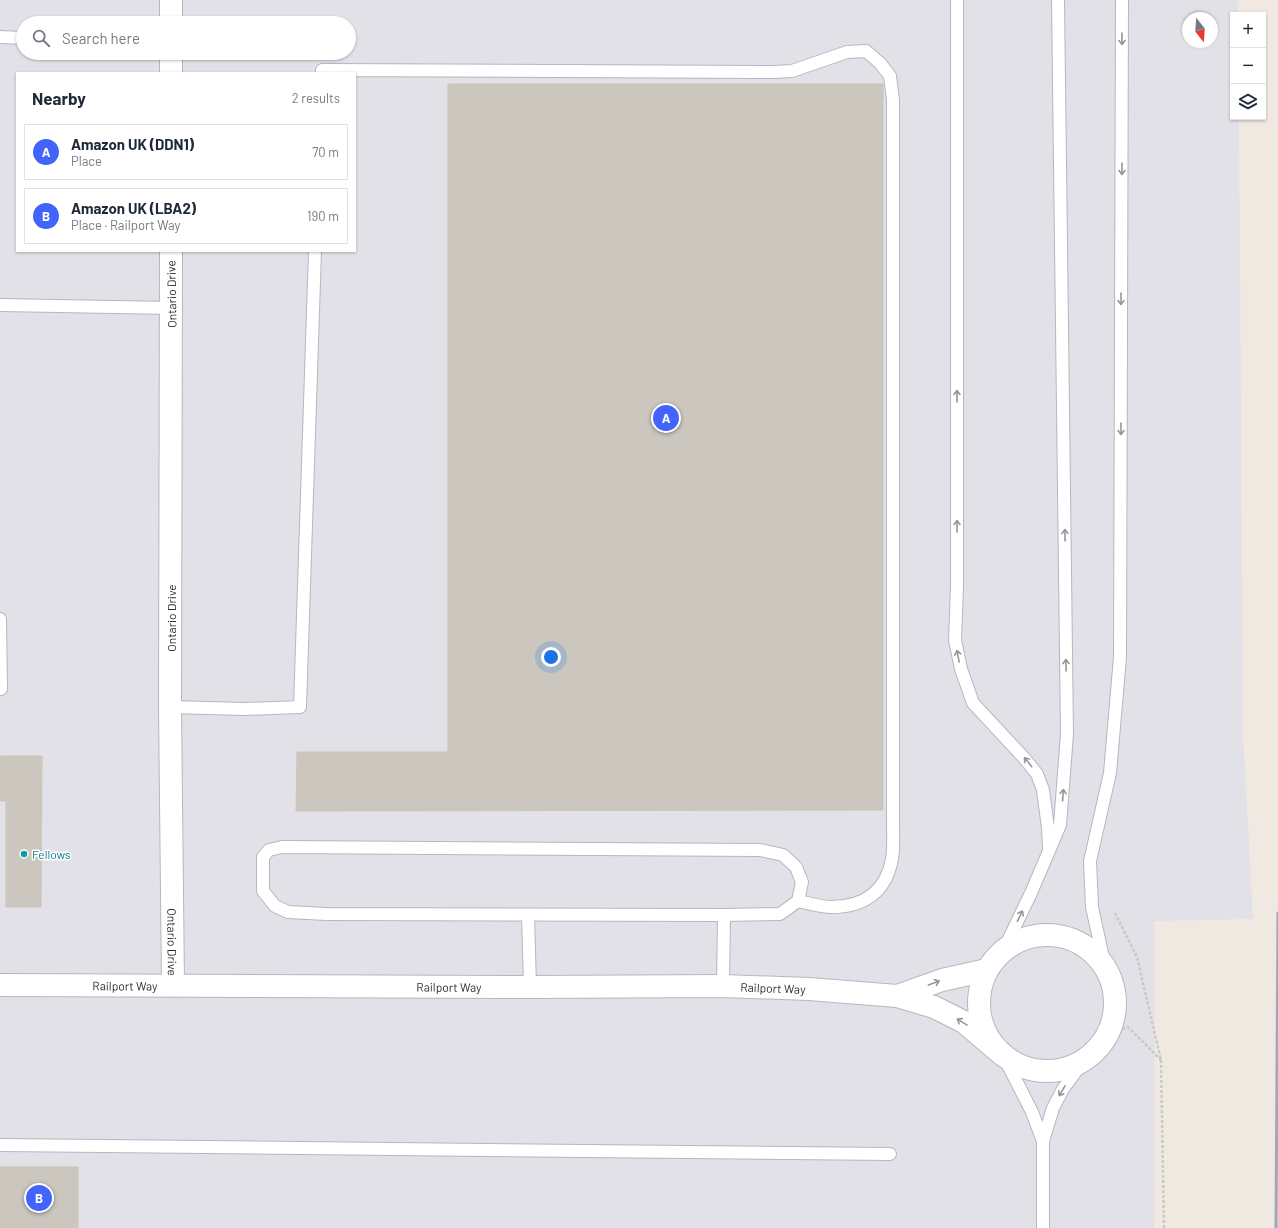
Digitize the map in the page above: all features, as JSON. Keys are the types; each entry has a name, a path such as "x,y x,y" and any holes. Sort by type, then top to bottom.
{"street":[{"path":"171,0 171,16"},
{"path":"171,60 171,72"},
{"name":"Ontario Drive","path":"171,252 170,707 173,985"},
{"path":"897,996 934,1007 964,1022 1003,1055 1018,1064 1028,1068 1051,1071 1069,1068 1085,1060 1098,1048 1108,1033 1115,1011 1114,988 1105,967 1090,949 1069,938 1046,935 1023,939 1003,951 994,960 987,970 980,992 980,1015 988,1037 1003,1055"},
{"path":"897,996 942,980 987,970"},
{"name":"Railport Way","path":"0,985 530,987 723,986 809,989 897,996"}],"lane":[{"path":"957,0 957,571 955,640 961,669 973,703 1026,759 1037,774 1043,790 1048,828 1049,852"},
{"path":"1003,951 1031,893 1060,825 1067,734 1058,0"},
{"path":"1105,967 1092,907 1090,862 1110,772 1120,657 1122,0"},
{"path":"0,37 16,38"},
{"path":"322,72 322,70 422,70 774,72 792,71 847,52 866,51 890,76 893,100 894,822 892,858 885,882 874,895 852,905 830,907 798,901"},
{"path":"170,707 244,709 300,706 315,252"},
{"path":"0,305 172,308"},
{"path":"0,619 1,689"},
{"path":"282,847 760,850 783,854 796,867 802,882 798,901 780,914 528,915 326,914 288,912 275,906 263,891 263,857 269,850 282,847"},
{"path":"528,915 530,987"},
{"path":"723,986 724,915"},
{"path":"1003,1055 1032,1112 1043,1141"},
{"path":"1043,1228 1043,1141 1053,1108 1063,1089 1085,1060"},
{"path":"0,1145 890,1154"}],"path":[{"path":"1113,909 1137,957 1161,1060 1164,1228"},
{"path":"1108,1033 1128,1027 1161,1060"}],"shaded area":[{"path":"0,0 1238,0 1238,12 1230,12 1230,120 1239,120 1243,735 1253,919 1154,921 1154,1228 0,1228"}],"building":[{"path":"448,84 883,84 883,810 296,811 297,752 448,752"},
{"name":"Fellows","path":"0,756 42,756 41,907 6,907 6,801 0,801"},
{"path":"0,1167 78,1167 78,1228 0,1228"}],"railway":[{"path":"1276,1228 1278,913"}],"place":[{"name":"Amazon UK (DDN1)","path":"666,418"},
{"name":"Fellows","path":"24,854"},
{"name":"Amazon UK (LBA2)","path":"39,1198"}]}
